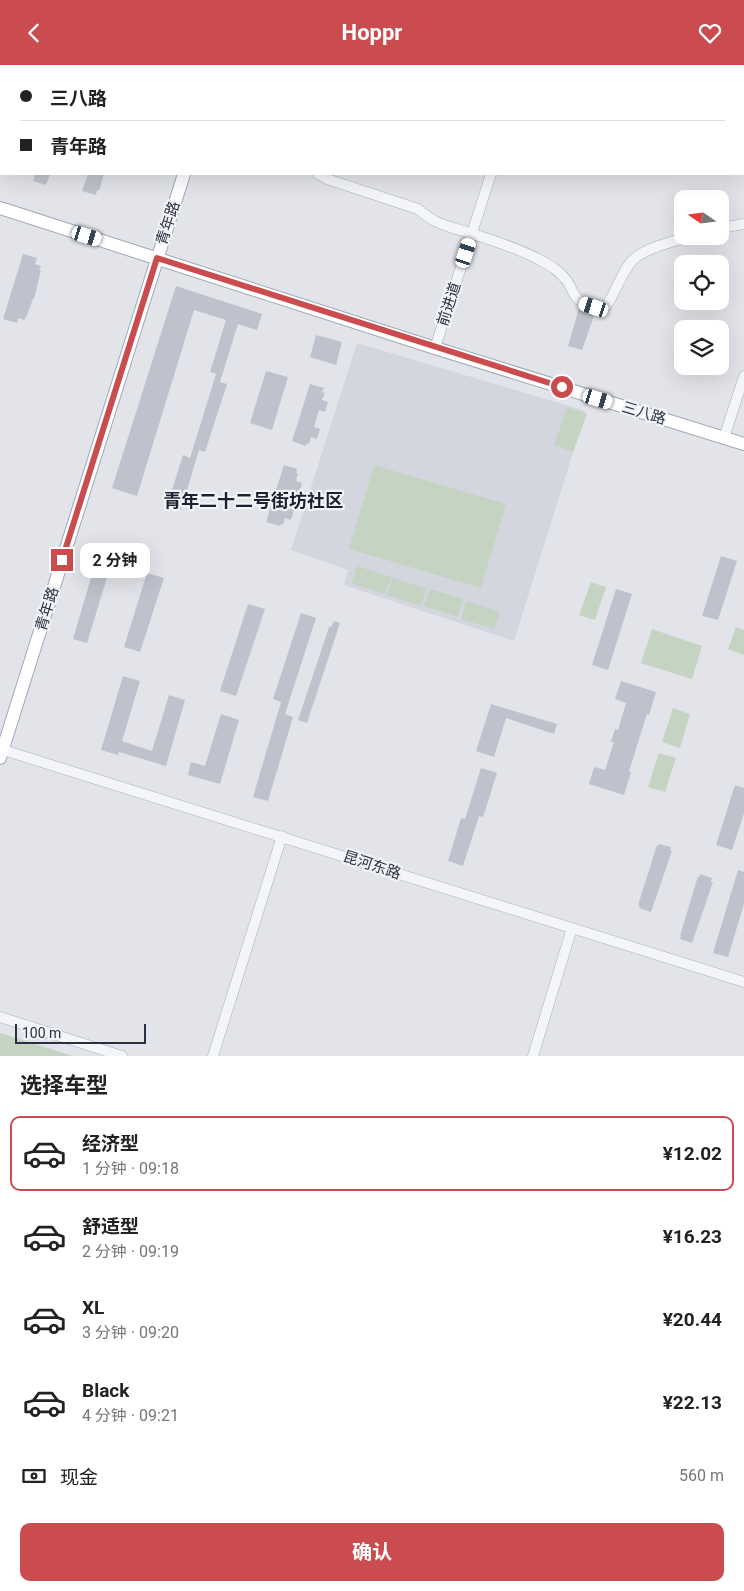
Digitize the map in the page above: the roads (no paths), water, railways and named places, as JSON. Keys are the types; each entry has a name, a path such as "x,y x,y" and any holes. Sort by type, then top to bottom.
{"main road":[{"name":"青年路","path":"1,752 184,175"},
{"name":"三八路","path":"0,208 435,348 744,444"}],"street":[{"path":"320,175 418,209 437,224 532,255 556,269 568,281 576,297 594,307 605,306 610,302 624,271 634,259 655,247 674,241"},
{"name":"前进道","path":"435,348 491,175"},
{"path":"729,226 744,224"},
{"path":"724,438 744,376"},
{"name":"昆河东路","path":"1,752 282,836 744,982"},
{"path":"213,1056 282,836"},
{"path":"533,1056 572,928"},
{"path":"0,1017 122,1056"}],"district":[{"name":"青年二十二号街坊社区","path":"253,501"}]}
